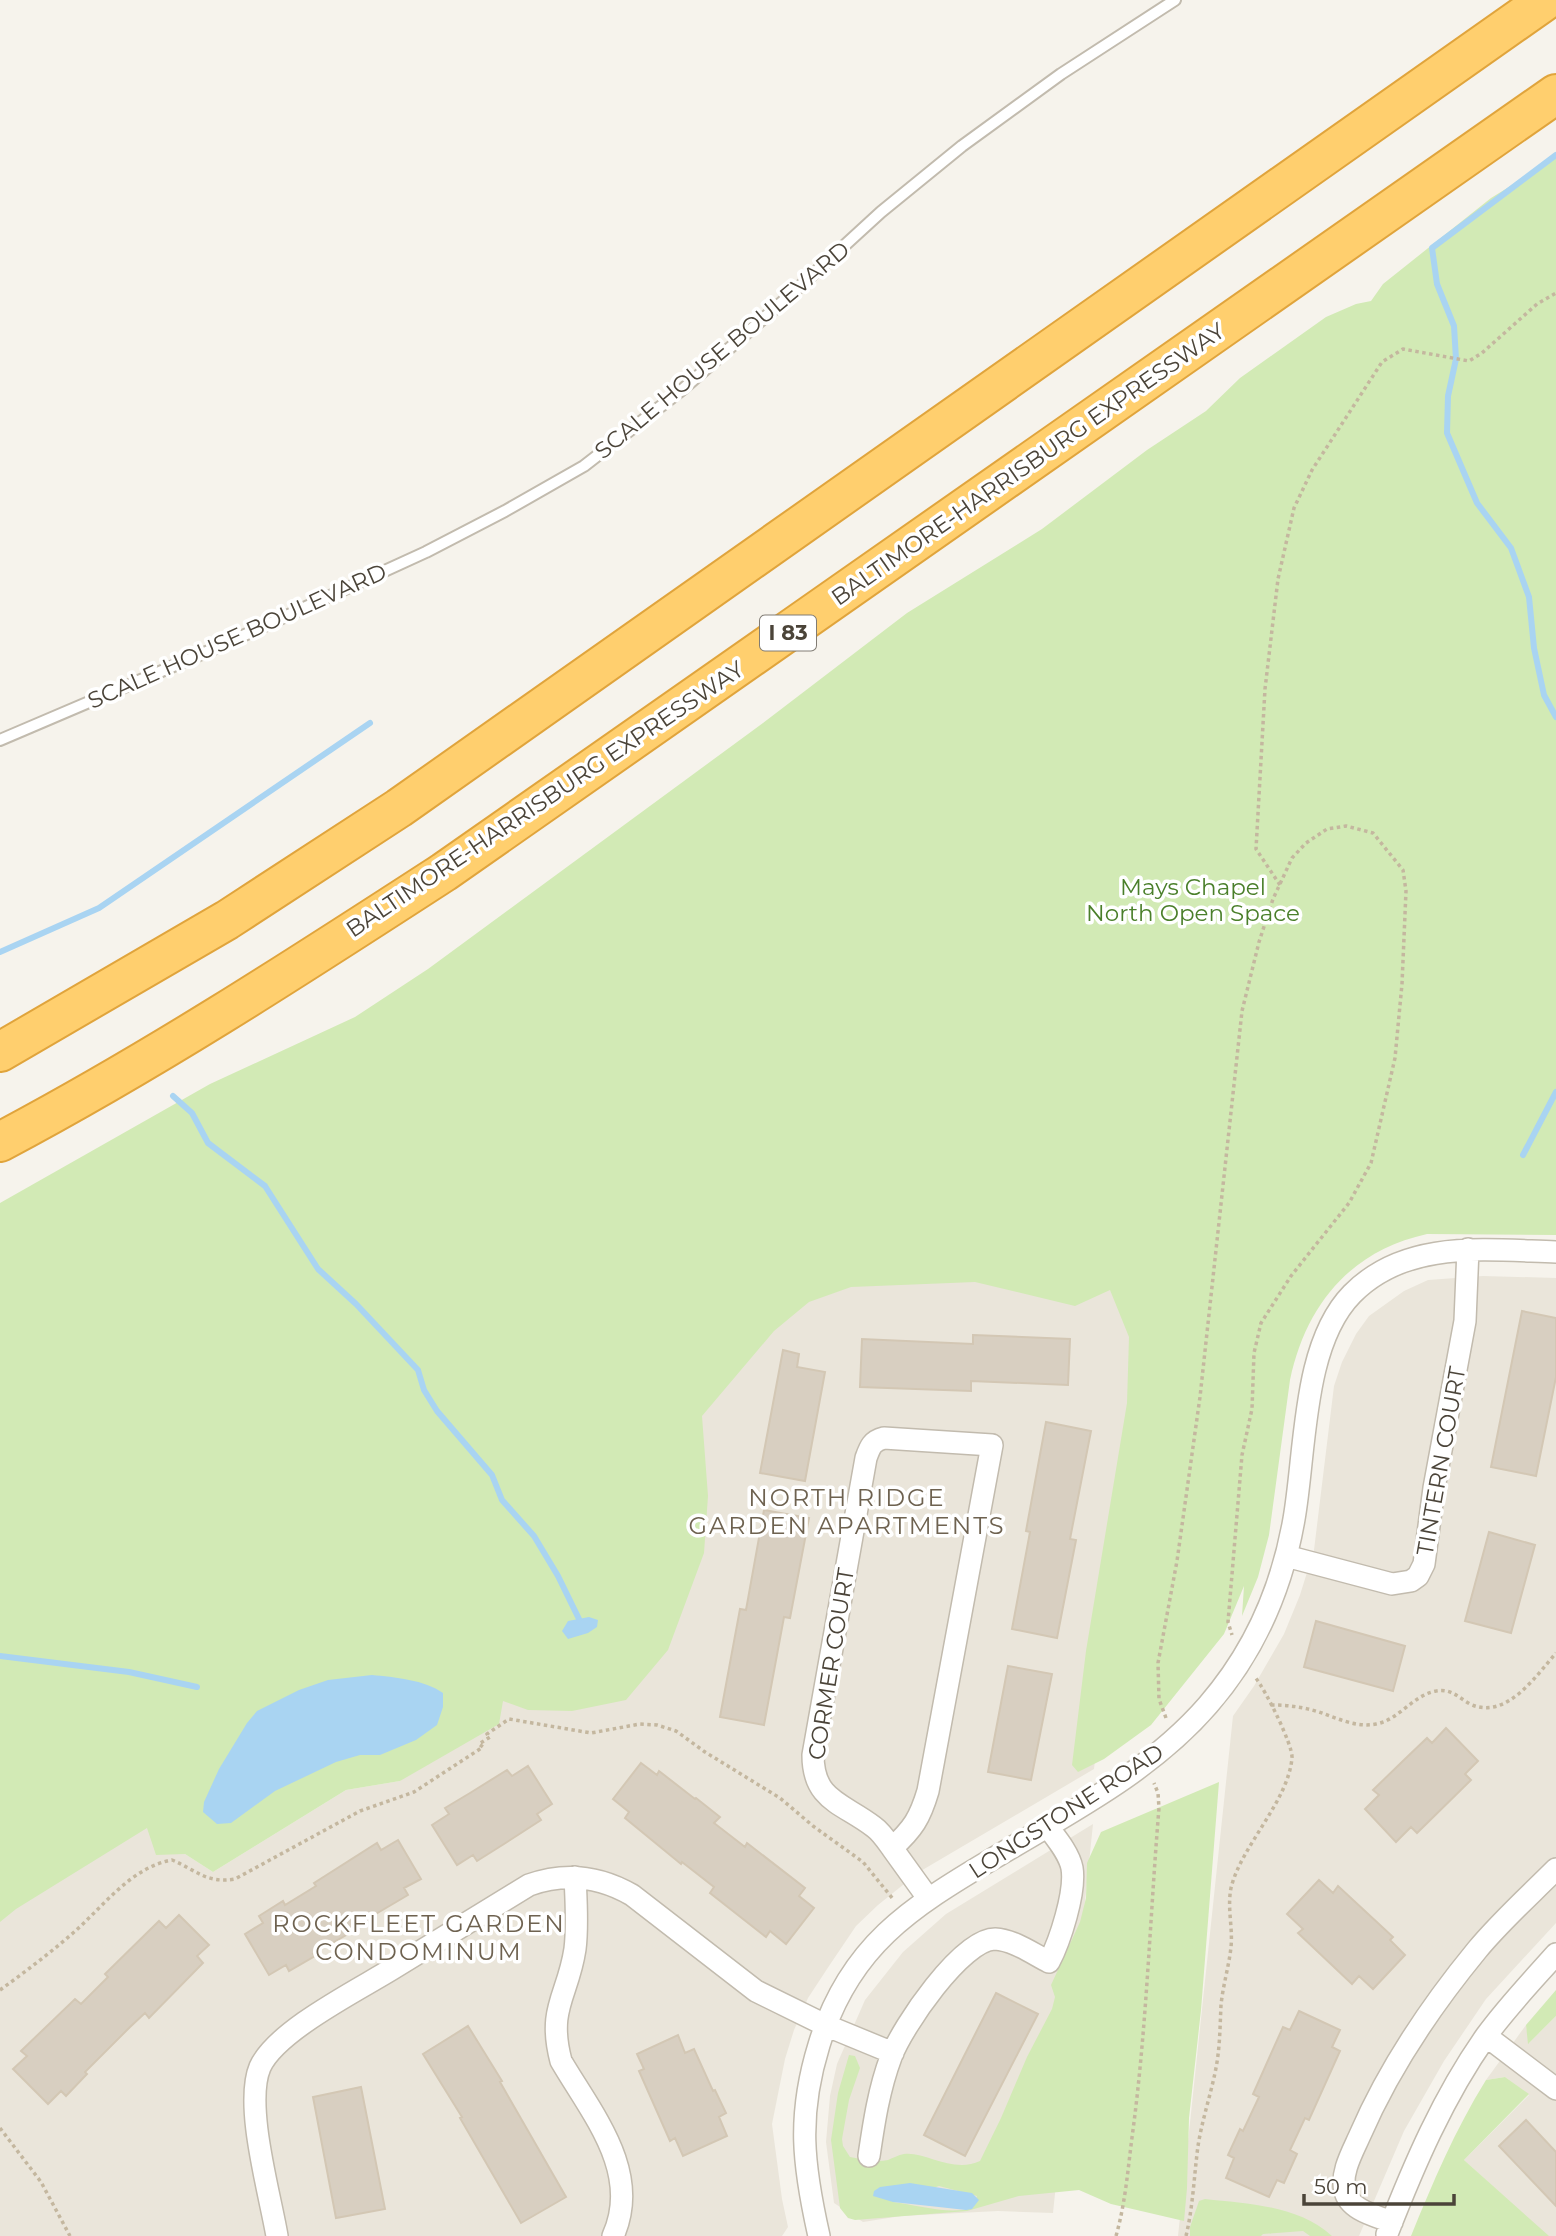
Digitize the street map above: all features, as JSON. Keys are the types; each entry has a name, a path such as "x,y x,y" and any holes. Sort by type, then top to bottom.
{"highway":[{"path":"0,1052 227,920 399,808 1546,0"},
{"name":"BALTIMORE-HARRISBURG EXPRESSWAY","path":"0,1142 71,1105 265,988 444,872 1556,94"}],"street":[{"name":"LONGSTONE ROAD","path":"819,2236 808,2186 803,2144 805,2106 811,2069 825,2025 844,1984 892,1927 928,1898 1144,1766 1180,1736 1211,1702 1263,1623 1278,1585 1294,1518 1313,1379 1320,1350 1333,1320 1349,1297 1367,1279 1394,1264 1422,1255 1468,1249 1556,1252"},
{"name":"TINTERN COURT","path":"1286,1556 1392,1584 1402,1584 1419,1576 1424,1564 1434,1489 1465,1321 1468,1249"},
{"name":"CORMER COURT","path":"892,1848 911,1831 918,1820 928,1791 992,1445 884,1438 875,1440 869,1447 813,1755 813,1772 818,1786 829,1797 876,1828 928,1898"},
{"path":"869,2156 877,2103 893,2053 913,2018 955,1961 981,1942 995,1939 1009,1942 1049,1962 1064,1928 1072,1869 1067,1854 1047,1826"},
{"path":"1556,1869 1478,1948 1416,2032 1369,2115 1349,2162 1344,2180 1345,2193 1351,2203 1389,2229 1443,2105 1486,2036 1556,1954"},
{"path":"277,2236 256,2108 260,2067 270,2053 304,2023 529,1885 548,1878 575,1877 606,1882 632,1895 756,1991 825,2025 893,2053"},
{"path":"575,1877 575,1950 559,1999 555,2024 556,2043 561,2061 619,2164 623,2187 622,2207 613,2236"},
{"path":"1486,2036 1556,2089"}],"lane":[{"name":"SCALE HOUSE BOULEVARD","path":"0,740 225,644 426,552 584,466 683,389 880,212 962,146 1061,74 1175,0"}],"path":[{"path":"1280,885 1256,849 1265,690 1278,579 1294,508 1307,480 1382,362 1402,349 1469,361 1482,353 1537,304 1556,293"},
{"path":"1167,1720 1162,1713 1159,1699 1158,1662 1177,1561 1200,1397 1242,1012 1259,942 1292,858 1306,843 1327,829 1346,826 1373,833 1403,870 1406,891 1402,984 1395,1058 1371,1163 1349,1203 1291,1276 1261,1323 1254,1353 1252,1409 1242,1455 1228,1622 1239,1662"},
{"path":"1271,1705 1292,1705 1344,1722 1375,1725 1387,1721 1426,1694 1440,1690 1456,1693 1480,1707 1496,1706 1522,1691 1556,1653"},
{"path":"1186,2236 1198,2145 1221,2038 1221,2005 1231,1946 1231,1890 1238,1868 1265,1822 1291,1764 1291,1745 1263,1687 1255,1677"},
{"path":"0,1990 73,1933 145,1869 172,1860 219,1882 235,1879 360,1811 414,1792 483,1747 480,1744 490,1737 487,1734 509,1719 591,1733 640,1724 657,1725 676,1731 780,1798 863,1862 893,1899"},
{"path":"1116,2236 1122,2213 1136,2112 1149,1961 1159,1808 1154,1783"},
{"path":"0,2128 41,2182 70,2236"}],"shaded area":[{"path":"609,1223 1115,1241 1146,1334 1094,1769 919,1872 856,1926 829,1966 808,1998 794,2030 785,2059 772,2124 788,2227 782,2236 0,2236 0,1896 137,1812 185,1854 213,1872 346,1790 400,1781 510,1655"},
{"path":"1483,1276 1556,1278 1556,1923 1486,1999 1444,2061 1404,2131 1359,2236 1178,2236 1233,1716 1284,1634 1314,1550 1334,1386 1356,1334 1369,1316 1404,1291 1428,1280"},
{"path":"1093,1824 1053,2213 998,2211 901,2216 863,2222 834,2203 826,2142 830,2096 837,2064 865,2000 903,1952 946,1914"},
{"path":"1556,2016 1556,2236 1547,2236 1464,2160 1529,2095 1505,2077 1486,2080 1526,2025 1529,2043"}],"green space":[{"name":"Mays Chapel North Open Space","path":"1556,158 1556,1235 1427,1234 1375,1253 1336,1285 1320,1305 1297,1353 1290,1380 1269,1535 1258,1577 1242,1616 1244,1586 1224,1634 1151,1725 1104,1759 1078,1772 1072,1765 1086,1651 1127,1403 1129,1337 1110,1290 1075,1306 975,1282 851,1287 809,1302 774,1331 702,1416 708,1496 704,1553 668,1650 626,1700 572,1711 528,1710 503,1701 499,1724 400,1781 346,1790 213,1872 185,1854 156,1855 147,1828 16,1909 0,1922 0,1203 210,1084 355,1017 428,969 763,723 907,613 1042,529 1147,450 1206,411 1240,378 1326,317 1356,304 1371,301 1383,284 1491,198"},
{"path":"1219,1782 1201,2010 1189,2118 1184,2221 1111,2204 1079,2190 1019,2196 967,2211 855,2220 848,2218 840,2208 831,2140 838,2093 849,2055 855,2056 860,2068 849,2100 842,2139 850,2157 878,2161 912,2154 950,2164 980,2161 1052,2009 1055,1997 1051,1985 1080,1922 1086,1898 1087,1863 1101,1832","holes":["939,2186 977,2196 972,2208 963,2210 943,2210 893,2202"]},
{"path":"1556,1990 1556,2016 1528,2044 1526,2025"},
{"path":"1505,2077 1529,2094 1464,2160 1549,2236 1411,2236 1445,2157 1486,2080"},
{"path":"1205,2199 1288,2212 1304,2218 1332,2236 1310,2236 1303,2231 1261,2236 1190,2236 1190,2227 1199,2201"}],"water":[{"path":"589,1617 598,1620 597,1627 588,1633 568,1639 562,1631 568,1621"},
{"path":"372,1675 418,1682 443,1693 443,1707 437,1725 416,1740 380,1755 360,1755 336,1762 275,1791 231,1823 217,1824 203,1812 204,1802 219,1769 257,1711 299,1690 328,1680"},
{"path":"910,2183 972,2193 979,2200 972,2209 966,2210 893,2202 873,2196 874,2191 880,2187"}],"building":[{"path":"1522,1311 1556,1318 1556,1377 1536,1476 1491,1467"},
{"path":"973,1335 1070,1339 1068,1385 971,1381 971,1391 860,1387 862,1339 973,1344"},
{"path":"783,1350 799,1354 797,1367 825,1372 805,1481 760,1473"},
{"path":"1046,1422 1091,1431 1070,1539 1076,1540 1057,1638 1012,1629"},
{"path":"764,1510 809,1518 790,1618 784,1617 764,1725 720,1717 740,1609 746,1610"},
{"path":"1489,1532 1535,1545 1511,1633 1465,1621"},
{"path":"1316,1621 1405,1646 1393,1691 1304,1667"},
{"path":"1008,1666 1052,1674 1031,1780 988,1772"},
{"path":"1446,1728 1478,1761 1465,1774 1471,1780 1417,1833 1411,1827 1396,1842 1365,1809 1379,1795 1373,1790 1427,1738 1432,1743"},
{"path":"641,1763 657,1775 659,1771 696,1798 720,1817 714,1823 745,1847 747,1843 805,1888 799,1896 814,1908 786,1944 770,1931 766,1937 710,1893 714,1887 625,1818 629,1812 613,1799"},
{"path":"528,1766 552,1804 537,1814 541,1820 477,1861 473,1855 457,1865 432,1825 449,1814 445,1808 507,1770 512,1776"},
{"path":"398,1840 421,1879 404,1888 408,1895 289,1971 286,1965 269,1975 245,1934 263,1923 259,1916 283,1901 285,1905 316,1886 314,1883 377,1843 381,1850"},
{"path":"1319,1880 1333,1893 1338,1886 1393,1937 1390,1940 1405,1955 1373,1989 1359,1976 1352,1984 1298,1933 1303,1929 1287,1914"},
{"path":"179,1915 209,1945 197,1956 203,1963 149,2018 145,2013 130,2027 85,2072 87,2074 66,2096 61,2091 48,2104 13,2069 27,2056 21,2051 75,1999 81,2004 108,1977 105,1974 159,1921 166,1928"},
{"path":"996,1993 1038,2014 965,2156 924,2135"},
{"path":"1299,2011 1340,2030 1332,2047 1340,2051 1309,2120 1305,2118 1290,2150 1297,2154 1284,2183 1277,2180 1269,2197 1226,2178 1234,2158 1228,2155 1259,2097 1253,2094 1283,2027 1290,2030"},
{"path":"468,2026 502,2081 500,2082 566,2197 521,2223 460,2118 462,2117 423,2054"},
{"path":"678,2035 685,2053 694,2049 713,2091 715,2090 726,2113 719,2117 727,2136 683,2156 675,2138 670,2141 639,2071 644,2069 637,2054"},
{"path":"361,2087 385,2209 336,2218 313,2097"},
{"path":"1526,2120 1556,2152 1556,2206 1499,2146"}],"waterway":[{"path":"1556,155 1432,248 1437,284 1454,326 1456,359 1448,396 1447,433 1477,503 1511,548 1529,597 1534,648 1544,695 1556,717"},
{"path":"0,952 99,908 370,723"},
{"path":"1523,1155 1556,1092"},
{"path":"173,1096 192,1113 208,1143 265,1186 318,1269 356,1304 418,1370 424,1390 437,1411 492,1475 502,1500 534,1536 579,1619"},
{"path":"0,1656 129,1672 197,1687"}],"district":[{"name":"NORTH RIDGE GARDEN APARTMENTS","path":"847,1512"},
{"name":"ROCKFLEET GARDEN CONDOMINUM","path":"419,1938"}]}
